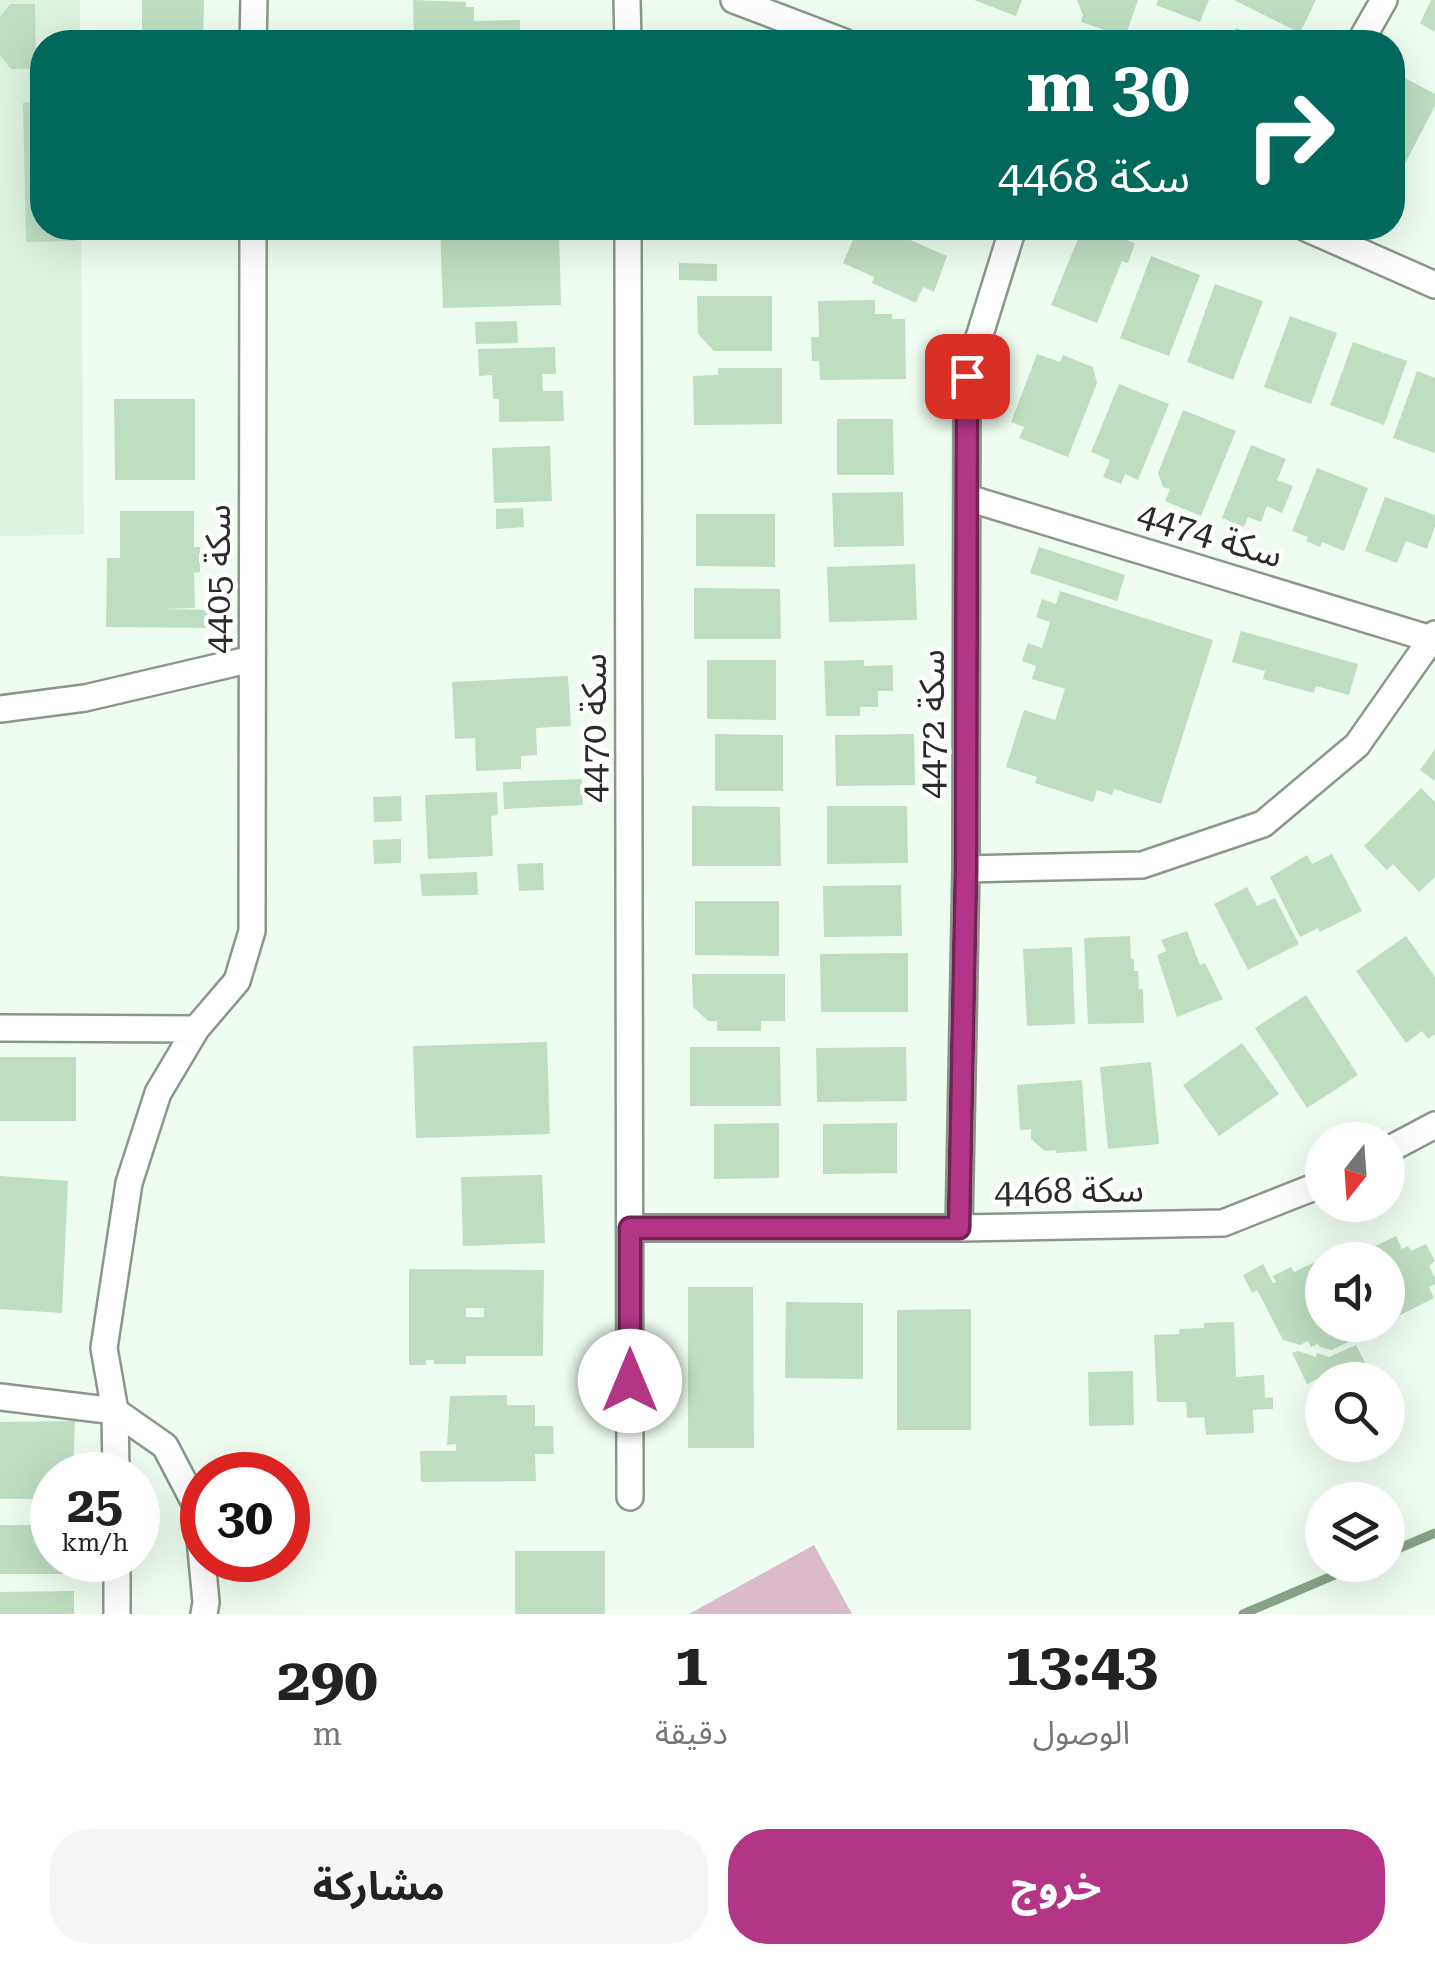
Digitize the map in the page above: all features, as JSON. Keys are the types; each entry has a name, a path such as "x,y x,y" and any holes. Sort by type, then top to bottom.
{"street":[{"path":"254,0 254,30"},
{"path":"628,0 628,30"},
{"path":"734,0 813,30"},
{"path":"1367,30 1384,0"},
{"name":"سكة 4405","path":"116,1452 115,1412 104,1348 128,1183 158,1092 196,1029 238,982 252,932 253,240"},
{"name":"سكة 4470","path":"628,240 630,1496"},
{"name":"سكة 4472","path":"959,1228 966,869 967,376 1009,240"},
{"path":"1334,240 1435,284"},
{"name":"سكة 4474","path":"966,869 1142,865 1262,824 1357,744 1433,636 968,498"},
{"path":"0,709 85,698 252,660"},
{"path":"0,1028 196,1029"},
{"path":"1405,1141 1435,1125"},
{"name":"سكة 4468","path":"630,1228 1223,1223 1305,1191"},
{"path":"0,1397 115,1412 165,1446 198,1507 204,1614"},
{"path":"117,1582 118,1614"}],"shaded area":[{"path":"0,0 80,0 80,30 30,30 30,240 81,240 84,535 0,536"},
{"path":"814,1545 852,1614 689,1614"}],"building":[{"path":"142,0 204,0 203,30 142,30"},
{"path":"413,0 466,2 466,7 474,7 474,21 520,20 520,30 414,30"},
{"path":"974,0 1022,0 1016,16"},
{"path":"1077,0 1138,0 1127,30 1104,30 1081,22 1083,15"},
{"path":"1158,0 1209,0 1200,22 1156,5"},
{"path":"1234,0 1316,0 1301,30 1294,30"},
{"path":"1431,0 1435,0 1435,32 1420,23"},
{"path":"10,4 35,4 30,69 11,69 0,55 0,17"},
{"path":"1405,78 1435,94 1435,106 1405,163"},
{"path":"23,103 30,103 30,240 75,241 26,242"},
{"path":"440,240 559,240 561,305 443,308"},
{"path":"853,240 910,240 947,256 934,292 923,287 916,303 872,283 874,277 843,263"},
{"path":"1078,240 1135,243 1128,263 1122,261 1097,323 1051,305"},
{"path":"1151,256 1200,275 1169,356 1120,338"},
{"path":"679,263 717,264 717,281 679,280"},
{"path":"1215,284 1263,301 1233,380 1187,362"},
{"path":"697,296 772,296 772,351 714,351 698,334"},
{"path":"875,300 875,314 905,319 906,379 820,380 819,361 812,361 811,337 819,337 818,301"},
{"path":"1290,316 1337,333 1311,404 1264,387"},
{"path":"517,321 518,343 476,344 475,322"},
{"path":"1353,342 1407,361 1384,425 1330,405"},
{"path":"555,347 556,374 542,374 543,391 563,391 564,421 499,422 499,399 493,399 492,375 479,376 478,349"},
{"path":"1037,354 1060,362 1063,355 1093,367 1097,383 1068,457 1019,438 1024,427 1011,422"},
{"path":"718,368 782,368 782,424 694,425 693,376 718,375"},
{"path":"1417,371 1435,378 1435,453 1393,438"},
{"path":"1119,384 1169,404 1138,480 1125,474 1121,484 1103,477 1110,460 1091,452"},
{"path":"114,399 195,399 195,480 115,480"},
{"path":"1183,410 1236,431 1201,516 1165,501 1170,489 1163,487 1158,473"},
{"path":"837,419 893,419 894,475 837,475"},
{"path":"1251,445 1286,459 1277,480 1293,486 1282,513 1267,506 1261,522 1248,517 1244,527 1222,518"},
{"path":"550,446 552,501 494,503 492,448"},
{"path":"1317,468 1368,488 1344,551 1322,542 1320,547 1292,531"},
{"path":"903,492 904,546 834,547 832,493"},
{"path":"1385,497 1435,515 1427,549 1406,541 1397,563 1365,551"},
{"path":"523,508 524,527 496,529 496,509"},
{"path":"120,511 194,511 194,547 200,547 200,572 194,573 195,608 161,609 215,610 215,628 106,627 107,558 120,558"},
{"path":"696,514 775,514 775,567 696,566"},
{"path":"1039,547 1125,575 1117,601 1030,573"},
{"path":"915,564 917,620 829,622 827,567"},
{"path":"694,588 780,589 781,639 694,639"},
{"path":"1060,591 1213,640 1161,804 1114,789 1112,795 1097,790 1093,802 1035,783 1037,777 1006,767 1024,710 1055,720 1065,689 1032,679 1036,666 1022,661 1028,643 1042,648 1050,622 1036,617 1042,599 1056,604"},
{"path":"1241,631 1358,664 1349,695 1316,686 1314,693 1263,679 1265,671 1232,662"},
{"path":"707,660 776,660 776,720 707,719"},
{"path":"864,660 864,666 893,665 893,691 878,691 878,707 860,707 860,716 826,716 824,661"},
{"path":"568,676 571,726 536,728 537,755 521,756 521,769 476,771 475,738 455,739 452,682"},
{"path":"715,734 783,735 783,791 715,791"},
{"path":"914,734 915,785 836,786 835,735"},
{"path":"1435,749 1435,781 1420,770"},
{"path":"582,779 583,805 504,809 503,782"},
{"path":"1421,788 1435,802 1435,877 1419,892 1393,864 1387,870 1364,846"},
{"path":"497,792 498,815 491,816 493,856 428,859 425,795"},
{"path":"401,796 402,821 374,822 373,797"},
{"path":"692,806 780,807 781,866 692,866"},
{"path":"827,806 907,806 908,863 827,864"},
{"path":"401,839 401,863 374,864 373,840"},
{"path":"1332,854 1362,911 1320,932 1318,928 1300,937 1270,877 1307,855 1312,864"},
{"path":"543,863 544,890 519,891 517,864"},
{"path":"477,872 478,895 422,896 420,874"},
{"path":"901,885 902,936 824,937 823,886"},
{"path":"1247,887 1257,906 1275,898 1299,944 1248,970 1214,904"},
{"path":"695,901 779,901 779,956 695,955"},
{"path":"1187,931 1200,965 1205,963 1223,999 1177,1017 1157,955 1166,951 1161,940"},
{"path":"1130,936 1131,959 1134,971 1138,971 1139,989 1143,989 1144,1023 1088,1024 1084,938"},
{"path":"1406,936 1435,977 1435,1034 1428,1039 1422,1031 1406,1043 1356,971"},
{"path":"1072,947 1075,1024 1027,1026 1023,949"},
{"path":"908,953 908,1012 821,1012 820,954"},
{"path":"692,974 785,974 785,1021 761,1021 761,1031 717,1031 717,1021 708,1021 693,1007"},
{"path":"1306,995 1358,1075 1307,1108 1255,1028"},
{"path":"547,1042 550,1134 416,1138 413,1046"},
{"path":"1242,1043 1279,1094 1219,1136 1183,1085"},
{"path":"690,1047 780,1047 781,1106 690,1106"},
{"path":"906,1047 907,1101 817,1102 816,1048"},
{"path":"0,1057 76,1057 76,1121 0,1121"},
{"path":"1151,1062 1159,1144 1108,1149 1100,1067"},
{"path":"1082,1080 1087,1151 1045,1151 1031,1139 1031,1129 1020,1130 1017,1085"},
{"path":"779,1123 779,1178 714,1179 714,1124"},
{"path":"897,1123 897,1173 823,1174 823,1124"},
{"path":"542,1175 545,1243 463,1246 461,1177"},
{"path":"0,1176 68,1181 62,1313 0,1309"},
{"path":"1426,1244 1435,1261 1429,1266 1435,1278 1435,1284 1429,1287 1434,1298 1405,1312 1405,1248 1411,1251"},
{"path":"1263,1264 1273,1283 1273,1276 1291,1267 1294,1272 1305,1267 1306,1342 1300,1345 1283,1340 1257,1290 1252,1293 1243,1275"},
{"path":"409,1269 544,1270 543,1356 466,1356 466,1364 434,1364 434,1360 426,1360 426,1365 409,1365","holes":["466,1308 484,1308 484,1317 466,1317"]},
{"path":"688,1287 753,1287 754,1448 688,1448"},
{"path":"786,1302 863,1303 863,1379 785,1378"},
{"path":"971,1309 971,1430 897,1430 897,1310"},
{"path":"1234,1322 1236,1377 1264,1375 1265,1398 1273,1397 1273,1409 1253,1410 1254,1433 1206,1435 1204,1417 1187,1418 1186,1402 1157,1402 1154,1335 1204,1328 1204,1323"},
{"path":"1308,1342 1348,1342 1332,1350 1318,1344 1311,1347"},
{"path":"1356,1345 1365,1362 1305,1362 1305,1380 1292,1353 1316,1357 1317,1353 1329,1357"},
{"path":"1133,1371 1134,1425 1089,1426 1088,1372"},
{"path":"507,1395 507,1405 535,1405 535,1426 553,1426 554,1454 535,1454 536,1481 421,1482 420,1451 456,1451 456,1444 447,1445 450,1396"},
{"path":"75,1421 74,1452 30,1452 30,1499 0,1499 0,1422"},
{"path":"0,1525 30,1525 30,1574 0,1574"},
{"path":"515,1551 605,1551 605,1614 515,1614"},
{"path":"74,1591 74,1614 0,1614 0,1592"}],"waterway":[{"path":"1405,1546 1435,1533"},
{"path":"1243,1614 1318,1582"}],"route":[{"path":"630,1381 630,1228 959,1228 966,869 967,376"}]}
